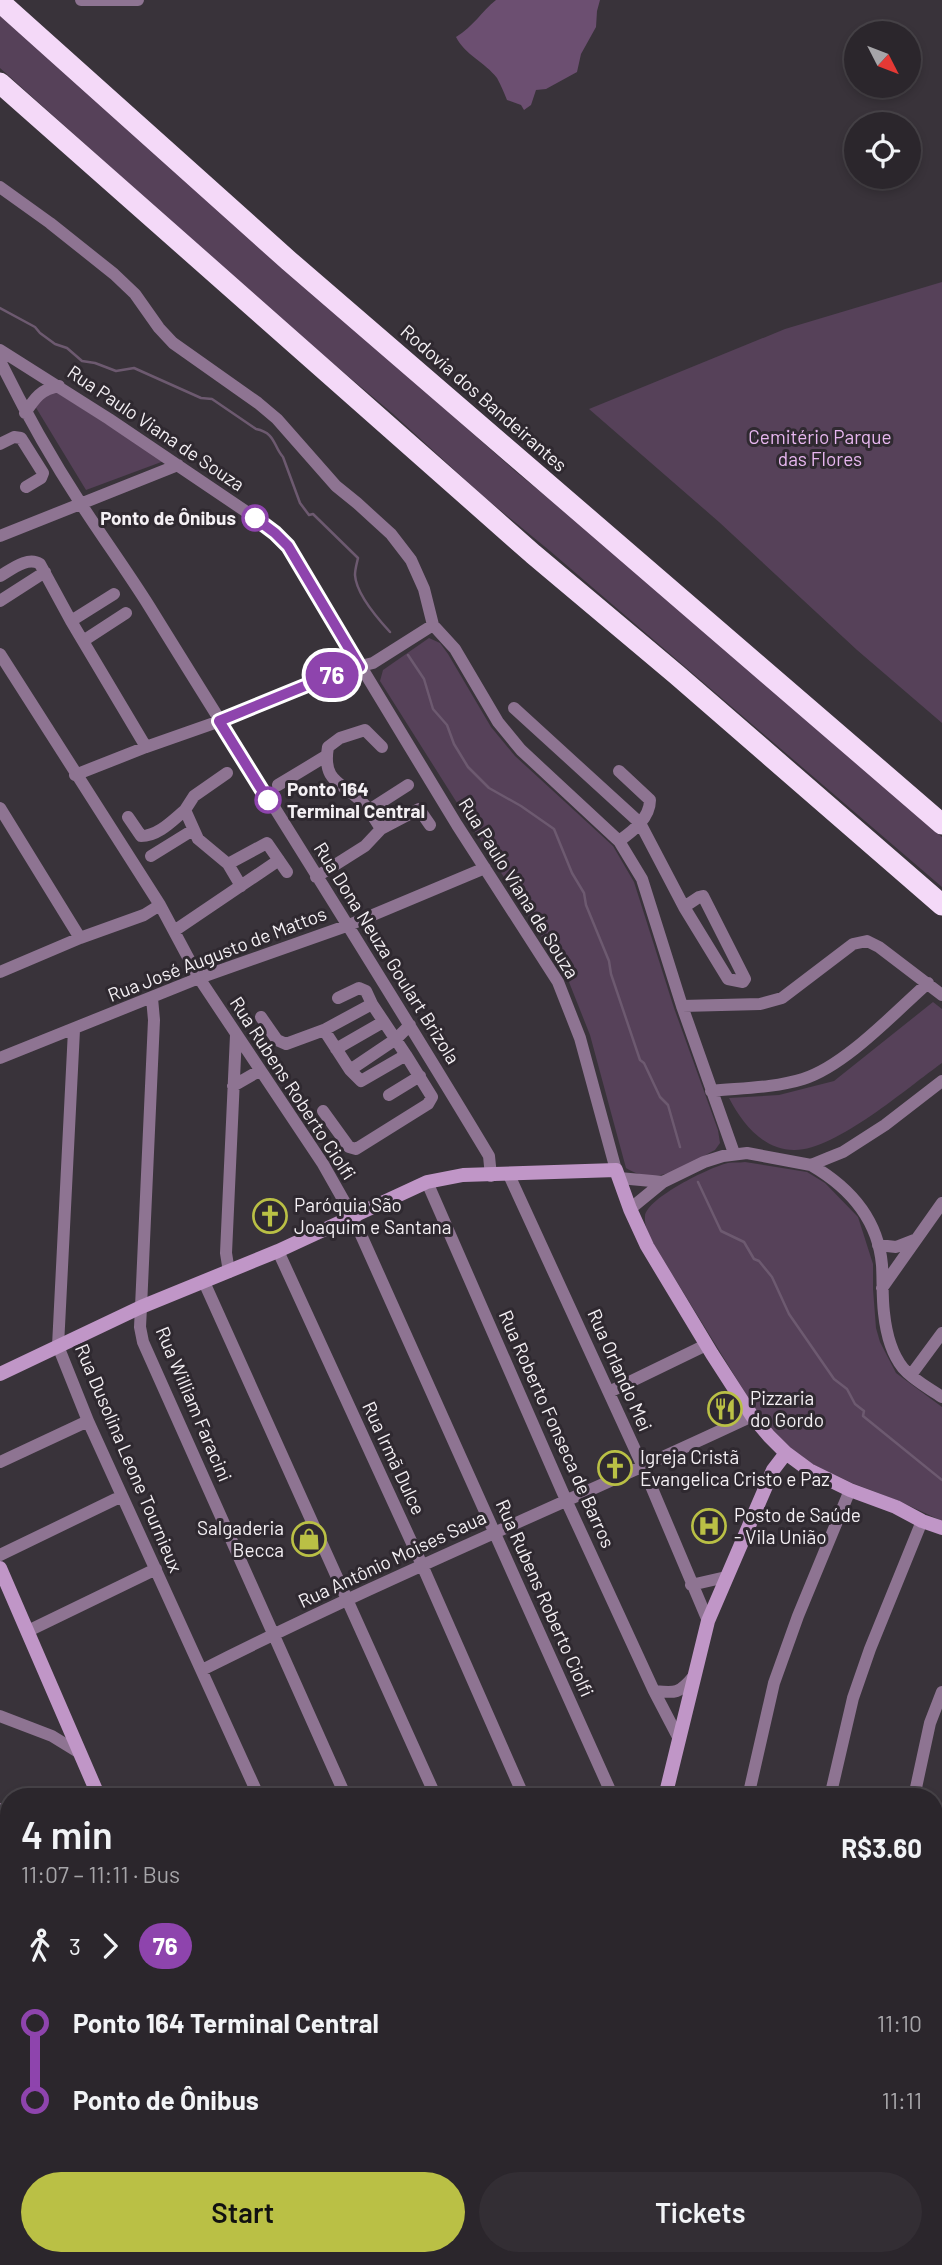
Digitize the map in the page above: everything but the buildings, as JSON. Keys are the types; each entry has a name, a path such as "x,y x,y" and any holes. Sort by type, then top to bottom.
{"highway":[{"name":"Rodovia dos Bandeirantes","path":"0,2 289,261 942,824"},
{"path":"0,83 533,554 942,905"}],"street":[{"path":"81,0 138,0"},
{"path":"0,187 114,274 135,294 173,343 277,419 335,486 391,534 411,560 424,589 433,625 455,649 498,722 521,750 626,848 642,879 682,1006 734,1153"},
{"name":"Rua Paulo Viana de Souza","path":"0,350 178,465 275,533 288,546 360,667 558,982 580,1038 629,1209 647,1246 752,1416 786,1453 809,1470 942,1528"},
{"name":"Rua Dona Neuza Goulart Brizola","path":"0,361 25,413 80,503 134,582 316,877 349,925 489,1156 491,1176"},
{"path":"25,413 37,395 47,388 59,386"},
{"path":"0,444 14,437 21,438 43,473 41,478 26,487"},
{"path":"0,536 178,465"},
{"path":"0,576 29,561 38,561 146,747"},
{"path":"0,601 45,572"},
{"path":"71,621 114,594"},
{"path":"83,641 126,613"},
{"path":"75,775 344,670 380,660 433,625"},
{"name":"Rua Rubens Roberto Ciolfi","path":"0,654 160,905 199,978 323,1164 353,1217 608,1788"},
{"path":"514,708 640,823 684,907 728,979 743,982 745,979 703,896 684,907"},
{"path":"381,829 359,799 330,775 326,756 328,747 340,737 365,730 382,747"},
{"path":"278,785 326,756"},
{"path":"619,771 650,800 650,807 640,823 620,841"},
{"path":"128,817 141,836 148,836 162,829 185,810 194,796 227,773"},
{"path":"369,810 408,785"},
{"path":"0,808 80,938"},
{"path":"316,877 365,846 381,829 419,809 430,825"},
{"path":"185,810 198,839 228,864 241,886"},
{"path":"151,856 193,830"},
{"path":"228,864 267,843 287,872"},
{"path":"174,931 279,860"},
{"name":"Rua José Augusto de Mattos","path":"0,1058 199,978 349,925 485,868"},
{"path":"0,972 80,938 144,915 160,905"},
{"path":"682,1006 760,1004 782,998 853,944 867,941 879,947 942,995"},
{"path":"711,1091 769,1086 802,1080 824,1071 843,1058 928,983"},
{"path":"323,1111 349,1147 356,1149 431,1101 432,1097 363,989 359,988 338,998"},
{"name":"Rua William Faracini","path":"152,998 154,1020 140,1327 143,1342 342,1788"},
{"path":"261,1017 277,1040 286,1044 324,1030 372,1004"},
{"path":"336,1049 383,1022"},
{"path":"350,1070 396,1040 410,1025"},
{"name":"Rua Dusolina Leone Tournieux","path":"74,1030 58,1346 88,1421 255,1788"},
{"path":"324,1030 360,1082 406,1055"},
{"path":"229,1272 226,1252 236,1035"},
{"path":"233,1086 260,1070"},
{"path":"389,1095 419,1076"},
{"path":"811,1164 857,1144 942,1081"},
{"path":"629,1209 666,1180 705,1162 734,1153 811,1164 830,1176 866,1212 878,1245 888,1339 903,1367 942,1396"},
{"path":"0,1374 141,1307 278,1251 427,1182 463,1175 618,1174 666,1180"},
{"name":"Rua Orlando Mei","path":"509,1175 643,1468 708,1621"},
{"name":"Rua Roberto Fonseca de Barros","path":"427,1182 566,1500 654,1692 678,1737"},
{"path":"881,1288 942,1203"},
{"path":"878,1245 896,1247 917,1238"},
{"name":"Rua Irmã Dulce","path":"278,1251 422,1565 520,1788"},
{"path":"204,1282 432,1788"},
{"path":"911,1375 942,1332"},
{"path":"609,1392 706,1345"},
{"name":"Rua Antônio Moises Saua","path":"202,1670 272,1634 566,1500 643,1468 752,1416"},
{"path":"0,1462 88,1421"},
{"path":"667,1788 708,1621 773,1470 786,1453"},
{"path":"750,1788 774,1683 798,1616 850,1490"},
{"path":"0,1555 122,1496"},
{"path":"832,1788 853,1698 922,1521"},
{"path":"0,1568 95,1788"},
{"path":"28,1631 156,1569"},
{"path":"691,1585 726,1577"},
{"path":"654,1692 675,1693 685,1687 693,1677"},
{"path":"916,1788 930,1723 942,1692"},
{"path":"0,1716 52,1736 78,1752"}],"green space":[{"path":"0,15 515,471 942,837 942,887 483,496 392,413 280,319 0,68"},
{"name":"Cemitério Parque das Flores","path":"942,282 942,723 589,409 785,329"},
{"path":"56,392 164,461 86,490 35,406 41,397"},
{"path":"429,638 440,643 491,727 515,756 613,846 634,882 674,1008 718,1130 720,1143 715,1150 683,1168 649,1176 626,1168 590,1035 567,977 380,681 383,670"},
{"path":"933,1002 942,1009 942,1063 871,1116 830,1140 811,1148 794,1150 773,1145 763,1140 747,1125 729,1098 779,1095 834,1081"},
{"path":"745,1162 807,1172 825,1183 858,1217 873,1264 876,1328 880,1342 896,1373 942,1407 942,1521 812,1464 790,1448 757,1412 653,1243 646,1227 645,1216 656,1201 680,1184 708,1170 728,1163"}],"shaded area":[{"path":"496,0 600,0 596,27 581,54 577,72 546,89 536,90 531,105 524,110 521,105 507,100 497,78 465,49 456,37"}],"waterway":[{"path":"0,308 35,327 82,361 116,371 134,368 201,398 212,399 267,434 283,457 300,503 309,515 313,514 358,558 355,575 359,590 390,632"},
{"path":"408,655 424,679 433,709 447,725 454,744 468,767 489,788 554,829 572,873 584,893 640,1060 660,1097 668,1105 680,1147"},
{"path":"698,1182 721,1231 744,1242 754,1259 759,1261 772,1277 789,1314 834,1379 847,1389 855,1404 864,1411 863,1416 942,1480"}],"bus line":[{"name":"76","path":"255,518 288,546 360,667 344,670 219,721 268,800"}],"place":[{"name":"Ponto de Ônibus","path":"255,518"},
{"name":"Ponto 164 Terminal Central","path":"268,800"},
{"name":"Paróquia São Joaquim e Santana","path":"270,1216"},
{"name":"Pizzaria do Gordo","path":"725,1409"},
{"name":"Igreja Cristã Evangelica Cristo e Paz","path":"615,1468"},
{"name":"Posto de Saúde - Vila União","path":"709,1526"},
{"name":"Salgaderia Becca","path":"309,1539"}]}
